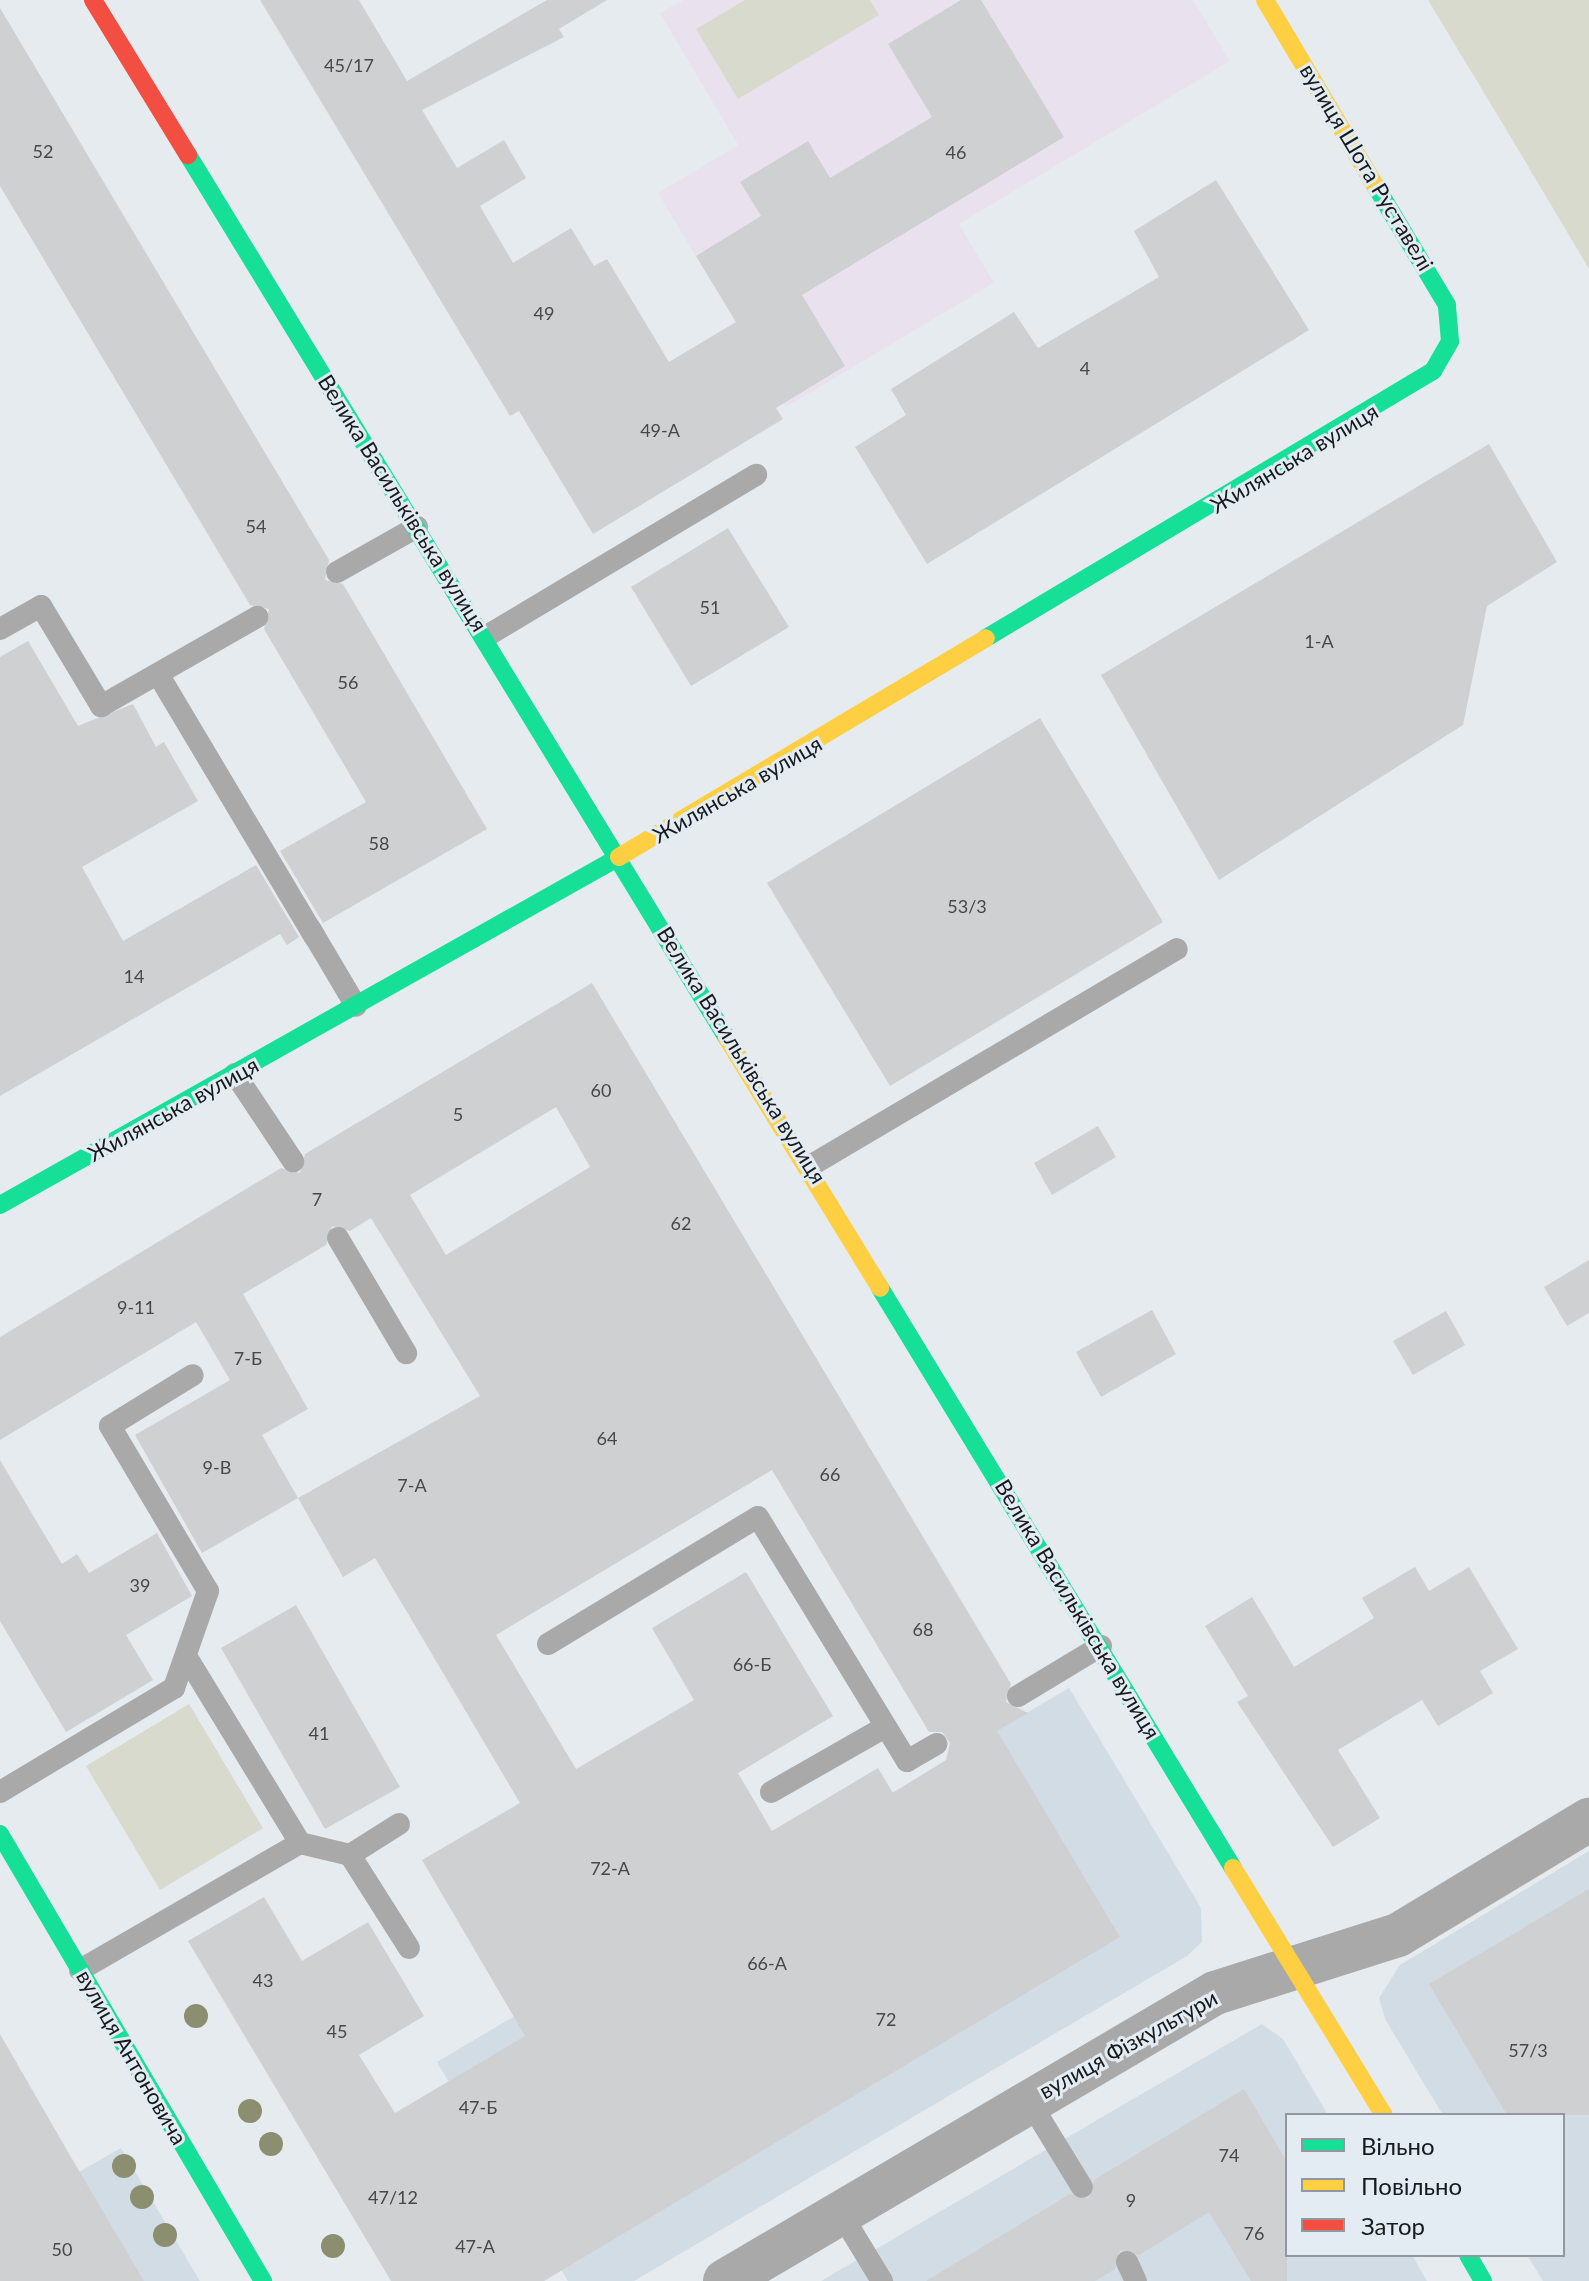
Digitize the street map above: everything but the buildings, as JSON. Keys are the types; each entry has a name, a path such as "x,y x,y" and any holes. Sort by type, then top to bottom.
{"main road":[{"name":"Велика Васильківська вулиця","path":"93,0 810,1166 1383,2113"},
{"name":"вулиця Шота Руставелі","path":"1265,0 1429,267 1447,305 1450,341"},
{"name":"Жилянська вулиця","path":"0,1205 619,857 1401,394 1433,371 1450,341"},
{"name":"вулиця Антоновича","path":"0,1834 263,2281"},
{"path":"1469,2257 1483,2281"}],"street":[{"name":"вулиця Фізкультури","path":"725,2281 1028,2099 1215,1993 1398,1935 1589,1820"}],"lane":[{"path":"485,637 756,475"},
{"path":"337,572 417,527"},
{"path":"0,629 41,606 101,706 257,617"},
{"path":"158,674 356,1006"},
{"path":"810,1166 1177,949"},
{"path":"235,1074 293,1161"},
{"path":"338,1238 406,1353"},
{"path":"0,1792 174,1688 208,1591 110,1426 193,1375"},
{"path":"548,1644 758,1517 907,1761 936,1744"},
{"path":"1018,1696 1101,1646"},
{"path":"186,1656 300,1843"},
{"path":"771,1792 885,1727"},
{"path":"350,1855 399,1824"},
{"path":"80,1970 300,1843 350,1855 409,1948"},
{"path":"1028,2099 1082,2187"},
{"path":"840,2212 882,2281"}],"shaded area":[{"path":"683,0 1193,0 1230,61 959,224 994,283 786,407 658,193 738,145 660,13"},
{"path":"745,0 870,0 879,15 738,99 696,29"},
{"path":"1428,0 1589,0 1589,269 1512,139"},
{"path":"1069,1688 1201,1908 1202,1942 1187,1956 634,2281 568,2281 437,2062"},
{"path":"189,1704 263,1828 160,1890 86,1766"},
{"path":"1589,1851 1589,2281 1543,2281 1528,2257 1565,2257 1565,2113 1442,2113 1385,2019 1379,1998 1400,1965"},
{"path":"1262,2024 1283,2039 1327,2113 1285,2113 1285,2257 1413,2257 1427,2281 821,2281"},
{"path":"121,2148 200,2281 0,2281 0,2217"}],"traffic: fast":[{"path":"188,155 727,1038"},
{"path":"986,638 1433,371 1450,341 1447,305 1375,185"},
{"path":"0,1205 619,857"},
{"path":"880,1288 1233,1868"},
{"path":"0,1834 263,2281"},
{"path":"1469,2257 1483,2281"}],"traffic: slow":[{"path":"1265,0 1375,185"},
{"path":"619,857 986,638"},
{"path":"727,1038 880,1288"},
{"path":"1233,1868 1383,2113"}],"traffic: jam":[{"path":"93,0 188,155"}]}
